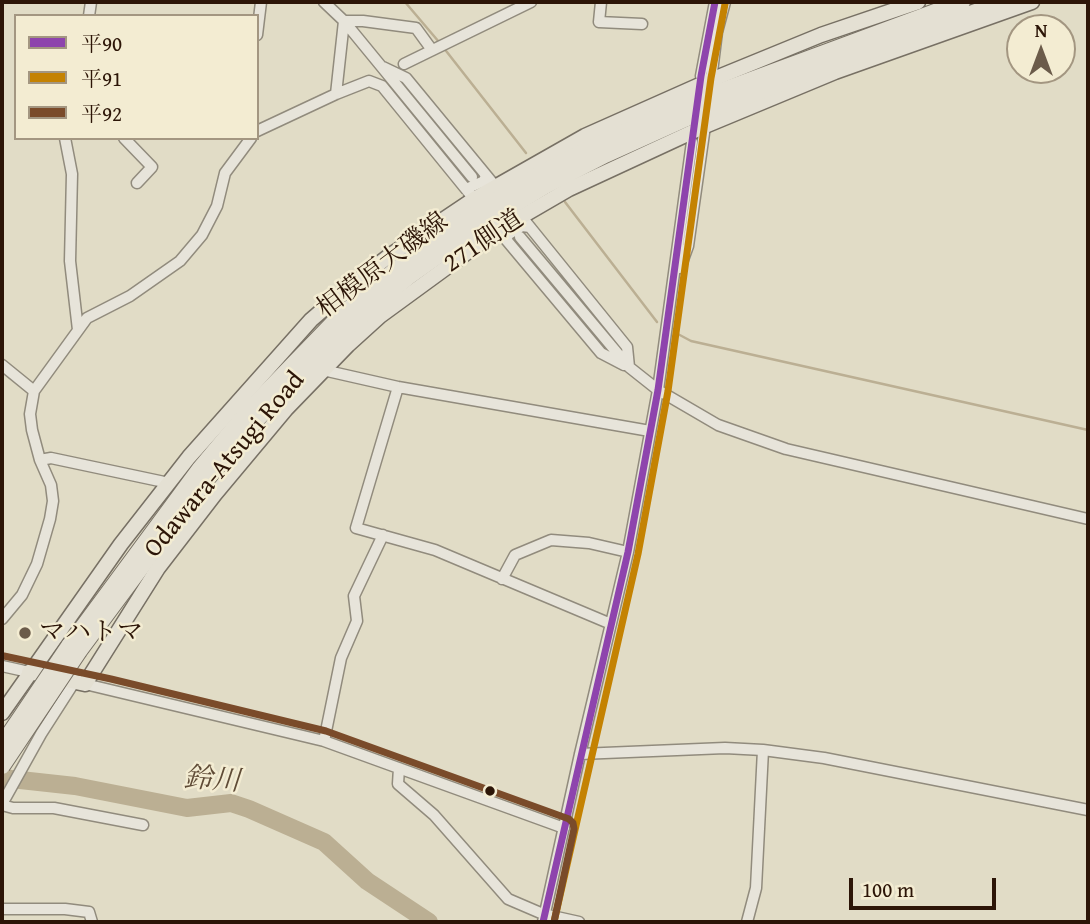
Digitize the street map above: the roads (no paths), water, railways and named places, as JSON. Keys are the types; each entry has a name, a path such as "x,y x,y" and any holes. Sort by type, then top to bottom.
{"highway":[{"name":"Odawara-Atsugi Road","path":"2,766 74,649 199,470 250,409 338,318 398,268 478,212 537,176 597,145 681,106 962,2"},
{"name":"Odawara-Atsugi Road","path":"2,745 209,475 259,416 349,326 408,277 545,186 605,155 687,118 1003,2"}],"main road":[{"name":"相模原大磯線","path":"29,672 121,544 189,457 311,320 349,287 470,194 490,180 706,78 918,2"},
{"name":"271側道","path":"80,682 166,558 215,494 286,409 380,316 590,178 835,72 1032,2"},
{"path":"2,713 29,672 80,682"}],"street":[{"path":"324,2 344,21 471,177"},
{"path":"404,64 531,2"},
{"path":"601,2 599,22 642,24"},
{"path":"706,78 715,2"},
{"path":"706,78 725,2"},
{"path":"344,21 416,28 439,47"},
{"path":"337,94 344,21"},
{"path":"381,66 406,78 490,180"},
{"path":"259,130 369,81 382,86 470,194"},
{"path":"673,286 688,246 705,126"},
{"path":"65,140 72,174 70,261 78,330"},
{"path":"126,140 152,167 136,183"},
{"path":"543,918 628,552 658,390 692,142"},
{"path":"2,619 22,595 37,564 53,501 51,485 40,460 32,430 30,414 34,391 87,318 130,296 180,261 202,235 217,206 225,173 244,143"},
{"path":"525,222 627,347 629,367"},
{"path":"502,235 601,353 629,367"},
{"path":"520,237 629,367 658,390 718,425 786,449 1088,519"},
{"path":"2,365 34,391"},
{"path":"323,370 398,387 650,431"},
{"path":"398,387 356,528 435,550 611,624"},
{"path":"40,460 51,458 169,483"},
{"path":"324,741 341,658 357,621 354,596 383,535"},
{"path":"502,579 515,555 551,540 589,543 628,552"},
{"path":"2,666 29,672"},
{"path":"143,825 54,808 13,808 2,803 38,741 80,682 324,741 564,828"},
{"path":"580,754 725,748 763,750 824,758 1088,810"},
{"path":"747,922 756,888 763,750"},
{"path":"399,768 398,784 434,815 508,899 543,918 579,922"},
{"path":"2,909 89,912 92,922"}],"waterway":[{"path":"405,2 439,42"},
{"path":"443,47 526,153"},
{"path":"565,202 657,322"},
{"path":"676,333 691,341 1088,430"},
{"name":"鈴川","path":"2,778 75,786 187,808 231,803 249,809 324,842 367,881 429,922"}],"place":[{"name":"マハトマ","path":"25,633"}]}
